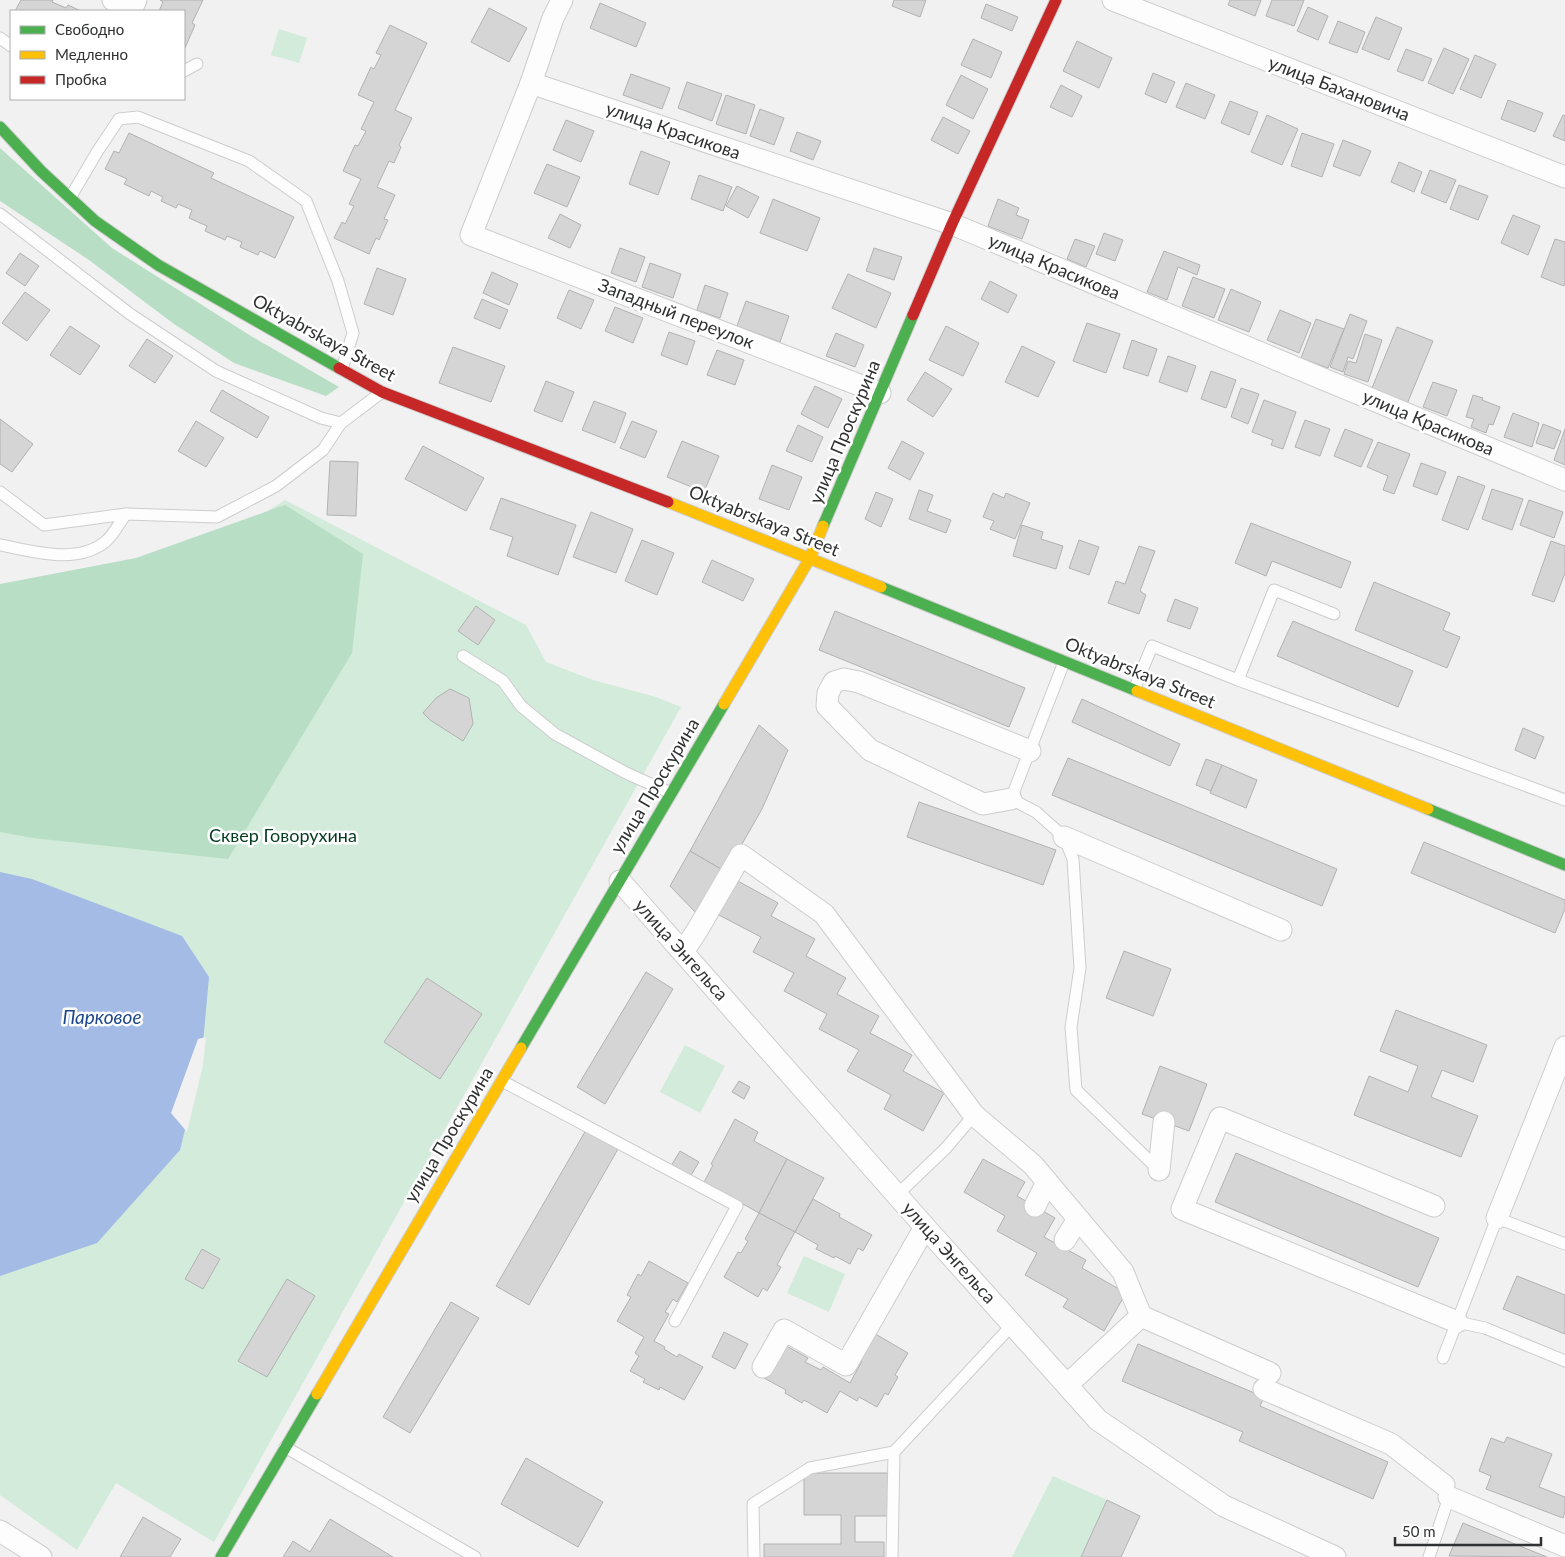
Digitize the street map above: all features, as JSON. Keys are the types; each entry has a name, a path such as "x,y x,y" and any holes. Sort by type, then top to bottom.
{"street":[{"path":"113,0 132,8 136,0"},
{"path":"531,83 553,18 562,0"},
{"name":"улица Проскурина","path":"221,1557 810,558 952,224 1056,0"},
{"name":"улица Бахановича","path":"1113,0 1565,178"},
{"name":"улица Красикова","path":"531,83 952,224 1565,480"},
{"name":"Западный переулок","path":"531,83 471,235 880,393"},
{"name":"Oktyabrskaya Street","path":"0,127 41,171 95,221 158,265 382,392 810,558 1565,865"},
{"path":"1011,799 983,804 870,750 827,706 828,694 834,682 844,679 859,682 1030,751"},
{"path":"1072,836 1153,868 1276,923"},
{"path":"683,952 698,930 741,855 824,914 974,1115 1015,1161 1033,1165 1078,1218 1108,1268 1123,1272 1141,1316 1391,1444 1446,1491 1565,1546"},
{"name":"улица Энгельса","path":"620,881 1098,1420 1224,1506 1335,1557"},
{"path":"1497,1218 1565,1047"},
{"path":"1434,1206 1220,1118 1182,1208 1457,1322"},
{"path":"1159,1170 1164,1122"},
{"path":"1035,1206 1046,1182"},
{"path":"1065,1240 1078,1218"},
{"path":"763,1368 784,1330 846,1364 925,1227"},
{"path":"1067,1385 1141,1316"},
{"path":"0,1531 41,1557"}],"lane":[{"path":"185,71 197,64"},
{"path":"70,198 97,152 119,120 138,117 249,161 306,201 338,281 353,333 342,370"},
{"path":"0,214 130,314 216,371 321,418 341,423"},
{"path":"0,492 44,525 126,514 217,517 276,486 323,450 341,423 382,392"},
{"path":"0,545 41,553 70,555 92,551 106,541 126,514"},
{"path":"1238,680 1274,590 1334,614"},
{"path":"1134,690 1152,646 1238,680 1565,800"},
{"path":"463,656 503,681 521,706 555,734 626,773 671,794"},
{"path":"1064,661 1011,799 1036,812 1072,836 1080,968 1071,1027 1076,1090 1159,1170"},
{"path":"502,1081 737,1206 675,1322"},
{"path":"897,1195 946,1148 974,1115"},
{"path":"1443,1358 1497,1218 1565,1244"},
{"path":"1457,1322 1485,1328 1565,1362"},
{"path":"754,1557 753,1504 810,1468 894,1452 1013,1324"},
{"path":"286,1447 475,1557"},
{"path":"892,1557 894,1452"},
{"path":"1429,1557 1446,1491"}],"green space":[{"path":"279,29 307,38 299,63 271,55"},
{"path":"0,148 112,248 251,336 339,387 326,396 234,363 174,324 89,260 0,201"},
{"name":"Сквер Говорухина","path":"285,500 526,625 546,662 593,680 656,697 681,707 214,1542 116,1483 77,1550 0,1495 0,679"},
{"path":"285,505 363,554 352,653 228,859 33,838 0,832 0,584 136,558"},
{"path":"685,1045 725,1066 700,1113 660,1092"},
{"path":"804,1256 845,1274 829,1312 787,1293"},
{"path":"1053,1476 1107,1500 1081,1557 1012,1557"}],"water":[{"name":"Парковое","path":"0,872 32,879 182,936 209,977 201,1065 180,1150 97,1243 0,1276"}],"pier":[{"path":"206,1037 203,1065 187,1132 171,1113 198,1039"}],"building":[{"path":"21,0 53,0 52,2 66,8 68,5 79,10 16,10"},
{"path":"160,0 203,0 192,23 195,25 185,48 185,10 159,10 163,2"},
{"path":"894,0 926,0 920,17 892,6"},
{"path":"1230,0 1261,0 1255,16 1228,5"},
{"path":"1272,0 1304,0 1294,26 1266,16"},
{"path":"600,3 646,23 636,47 590,28"},
{"path":"986,4 1018,17 1012,31 981,18"},
{"path":"1308,7 1328,16 1318,40 1297,31"},
{"path":"489,8 527,28 509,62 471,42"},
{"path":"1376,17 1402,28 1389,60 1362,49"},
{"path":"1338,21 1365,32 1357,53 1329,43"},
{"path":"390,25 427,43 395,110 412,118 399,145 401,147 394,163 389,161 377,187 395,195 384,219 388,220 379,240 376,238 369,254 334,238 342,222 345,224 354,206 349,204 361,179 343,171 355,145 358,146 366,131 361,129 374,102 358,95 371,67 374,69 381,55 376,53"},
{"path":"973,39 1002,52 991,78 961,65"},
{"path":"1077,41 1112,58 1099,88 1063,71"},
{"path":"1444,48 1469,59 1453,94 1428,83"},
{"path":"1406,49 1432,59 1423,81 1397,71"},
{"path":"1475,55 1496,64 1481,98 1460,89"},
{"path":"1153,73 1175,82 1166,103 1145,94"},
{"path":"631,74 670,88 662,109 623,95"},
{"path":"961,75 988,89 973,119 946,105"},
{"path":"687,82 722,94 712,121 678,108"},
{"path":"1186,83 1215,95 1205,119 1176,107"},
{"path":"1061,85 1082,96 1072,117 1050,107"},
{"path":"726,95 755,105 746,134 716,124"},
{"path":"1508,100 1543,113 1535,132 1501,119"},
{"path":"1230,101 1258,112 1249,135 1221,123"},
{"path":"760,109 784,118 774,145 750,136"},
{"path":"1267,115 1298,129 1282,165 1251,152"},
{"path":"1563,115 1565,116 1565,141 1553,136"},
{"path":"943,117 970,131 958,154 931,140"},
{"path":"566,120 594,131 581,162 553,150"},
{"path":"797,132 821,141 813,160 790,151"},
{"path":"129,133 214,173 211,178 294,217 275,258 260,251 258,255 240,247 242,242 227,236 225,240 205,231 207,226 189,218 192,210 178,204 176,208 161,201 163,197 151,191 149,196 124,184 127,179 105,169 114,151 119,153"},
{"path":"1302,133 1334,144 1322,177 1291,166"},
{"path":"1343,140 1371,151 1360,176 1333,166"},
{"path":"641,151 670,162 658,195 629,184"},
{"path":"1399,162 1422,172 1414,192 1391,182"},
{"path":"547,164 580,177 567,207 534,193"},
{"path":"1430,170 1456,180 1446,203 1421,193"},
{"path":"699,175 732,187 723,211 691,199"},
{"path":"1459,185 1488,196 1478,220 1450,209"},
{"path":"737,186 759,197 748,218 726,206"},
{"path":"773,199 820,218 807,251 760,233"},
{"path":"998,199 1019,208 1016,215 1029,220 1022,239 988,226"},
{"path":"560,214 581,225 570,248 548,238"},
{"path":"1513,215 1540,226 1528,255 1501,243"},
{"path":"1104,233 1123,240 1115,261 1096,254"},
{"path":"1075,239 1095,246 1086,267 1067,259"},
{"path":"1555,239 1565,242 1564,286 1541,277"},
{"path":"620,248 645,257 636,282 611,273"},
{"path":"874,248 902,257 894,280 866,271"},
{"path":"1164,251 1200,265 1197,275 1178,267 1167,300 1147,292"},
{"path":"20,253 39,266 25,286 6,273"},
{"path":"650,263 681,274 673,298 642,287"},
{"path":"377,268 406,279 393,315 364,304"},
{"path":"492,272 518,284 509,305 483,293"},
{"path":"848,274 891,293 876,328 832,308"},
{"path":"1193,277 1225,289 1214,318 1182,306"},
{"path":"990,281 1017,295 1008,313 981,299"},
{"path":"705,285 728,293 720,318 697,310"},
{"path":"1231,289 1261,302 1249,332 1218,320"},
{"path":"569,290 594,300 581,329 557,318"},
{"path":"25,292 50,310 27,341 2,323"},
{"path":"482,299 508,310 500,329 474,318"},
{"path":"746,301 789,316 780,342 737,326"},
{"path":"615,307 643,318 633,343 605,331"},
{"path":"1280,310 1311,323 1299,353 1267,340"},
{"path":"1350,314 1367,321 1353,359 1348,357 1343,372 1330,367"},
{"path":"1316,319 1344,329 1328,368 1301,358"},
{"path":"1087,323 1120,334 1106,373 1073,361"},
{"path":"70,326 100,346 80,375 50,355"},
{"path":"946,326 979,343 963,376 929,360"},
{"path":"1397,327 1433,341 1407,404 1372,388"},
{"path":"669,332 695,341 687,365 661,355"},
{"path":"836,333 864,345 855,367 826,356"},
{"path":"1365,334 1382,340 1368,382 1344,374 1348,361 1356,363"},
{"path":"147,339 173,356 155,383 129,366"},
{"path":"1132,340 1157,349 1148,376 1123,368"},
{"path":"1022,346 1055,362 1038,397 1005,382"},
{"path":"453,347 505,366 491,402 439,383"},
{"path":"717,350 744,360 735,385 707,375"},
{"path":"1168,356 1196,366 1187,392 1159,382"},
{"path":"1211,371 1236,380 1226,408 1201,399"},
{"path":"925,372 952,389 933,417 907,400"},
{"path":"546,381 574,392 562,422 534,411"},
{"path":"1433,382 1457,390 1447,416 1423,407"},
{"path":"815,386 842,399 828,428 801,414"},
{"path":"1241,388 1259,394 1248,424 1231,417"},
{"path":"222,390 269,417 257,438 210,411"},
{"path":"1473,395 1500,407 1493,425 1489,424 1486,433 1471,427 1474,419 1466,417"},
{"path":"1264,400 1296,412 1283,449 1271,445 1273,440 1252,432"},
{"path":"594,401 626,413 615,443 582,430"},
{"path":"1513,413 1539,423 1532,447 1504,437"},
{"path":"0,419 33,444 12,472 0,464"},
{"path":"1305,420 1330,429 1320,456 1295,447"},
{"path":"196,421 224,438 206,467 178,451"},
{"path":"632,421 657,431 645,458 620,448"},
{"path":"1543,424 1561,431 1554,449 1536,443"},
{"path":"798,425 823,437 812,462 786,451"},
{"path":"1345,429 1373,440 1361,467 1334,456"},
{"path":"1565,429 1565,465 1554,460"},
{"path":"682,441 719,456 704,492 667,477"},
{"path":"902,441 924,453 910,480 888,468"},
{"path":"1378,442 1410,454 1394,494 1383,490 1388,476 1367,467"},
{"path":"423,446 484,478 466,511 405,479"},
{"path":"330,461 358,462 356,516 327,515"},
{"path":"1421,463 1446,472 1437,495 1413,486"},
{"path":"772,465 802,477 789,510 759,499"},
{"path":"1458,476 1485,486 1468,530 1442,520"},
{"path":"1492,489 1523,499 1512,530 1482,519"},
{"path":"919,490 933,495 927,511 951,520 946,533 909,519"},
{"path":"876,492 893,499 881,527 865,519"},
{"path":"993,493 1004,498 1006,493 1030,503 1015,539 990,529 994,521 983,517"},
{"path":"501,498 576,525 558,575 507,556 513,537 490,529"},
{"path":"1529,500 1563,512 1554,538 1520,525"},
{"path":"591,512 633,529 616,573 573,557"},
{"path":"1251,523 1351,562 1341,588 1272,561 1266,576 1235,563"},
{"path":"1022,525 1043,532 1041,539 1063,546 1056,569 1013,556"},
{"path":"642,540 674,553 657,595 625,581"},
{"path":"1079,540 1099,547 1089,575 1069,568"},
{"path":"1551,541 1565,546 1565,573 1554,602 1532,595"},
{"path":"1139,546 1155,551 1140,591 1146,595 1139,614 1108,603 1116,581 1125,584"},
{"path":"712,560 754,579 743,601 702,582"},
{"path":"1374,582 1450,613 1443,630 1460,637 1447,668 1355,630"},
{"path":"1175,599 1198,608 1190,629 1167,621"},
{"path":"476,606 495,620 478,645 458,631"},
{"path":"835,611 1025,688 1009,727 819,650"},
{"path":"1293,621 1413,671 1398,707 1277,656"},
{"path":"450,689 469,698 473,724 463,741 430,720 423,713 436,698"},
{"path":"1082,699 1180,744 1170,766 1072,722"},
{"path":"759,725 788,750 762,809 726,872 690,851"},
{"path":"1523,728 1544,737 1535,759 1515,750"},
{"path":"1068,758 1337,869 1322,906 1052,795"},
{"path":"1206,759 1222,765 1211,791 1196,785"},
{"path":"1222,765 1257,780 1246,808 1210,793"},
{"path":"919,802 1056,850 1043,885 907,837"},
{"path":"1424,842 1565,900 1565,909 1555,933 1411,873"},
{"path":"690,851 726,872 700,917 670,886"},
{"path":"736,880 778,903 771,916 815,939 806,956 846,978 837,994 879,1016 870,1033 912,1055 903,1071 944,1093 923,1131 884,1109 891,1095 847,1071 859,1050 819,1029 827,1014 784,991 794,973 753,952 761,937 717,914"},
{"path":"1124,951 1171,969 1153,1016 1106,998"},
{"path":"646,972 673,989 605,1104 577,1087"},
{"path":"427,978 482,1014 440,1079 384,1042"},
{"path":"1396,1010 1487,1045 1473,1082 1442,1070 1431,1097 1478,1116 1461,1157 1354,1115 1369,1076 1408,1092 1418,1066 1380,1051"},
{"path":"1160,1066 1207,1084 1189,1131 1142,1114"},
{"path":"739,1081 750,1087 744,1099 732,1092"},
{"path":"735,1119 758,1132 754,1141 787,1159 759,1213 704,1182 713,1165 711,1164"},
{"path":"586,1130 618,1149 529,1305 496,1286"},
{"path":"680,1151 699,1162 690,1177 671,1166"},
{"path":"1236,1153 1439,1238 1418,1287 1215,1202"},
{"path":"787,1159 824,1178 795,1232 759,1213"},
{"path":"983,1159 1025,1182 1017,1196 1055,1218 1044,1237 1086,1260 1082,1268 1126,1293 1104,1331 1063,1307 1068,1299 1025,1275 1037,1253 997,1231 1005,1216 964,1192"},
{"path":"813,1199 840,1214 839,1217 872,1235 863,1251 858,1248 850,1264 816,1249 818,1245 795,1232"},
{"path":"759,1213 795,1232 777,1265 781,1267 767,1291 763,1288 758,1297 724,1277 738,1252 741,1253 748,1241 745,1239"},
{"path":"202,1249 220,1259 203,1289 185,1279"},
{"path":"649,1261 688,1283 677,1302 673,1299 665,1312 669,1314 654,1341 677,1357 679,1354 703,1367 684,1400 660,1387 659,1390 643,1382 645,1379 630,1371 639,1356 635,1353 644,1337 617,1321 631,1297 627,1295 638,1274 641,1276"},
{"path":"1517,1276 1565,1295 1565,1334 1503,1309"},
{"path":"287,1279 315,1296 267,1377 238,1361"},
{"path":"451,1302 479,1318 410,1433 383,1417"},
{"path":"724,1332 748,1344 735,1369 712,1357"},
{"path":"872,1332 908,1353 895,1375 898,1377 888,1395 885,1393 877,1407 859,1397 857,1401 840,1391 827,1413 804,1400 802,1403 785,1393 786,1390 764,1378 783,1344 808,1358 805,1362 821,1370 823,1367 850,1383 862,1361 857,1358"},
{"path":"1138,1344 1264,1397 1260,1406 1388,1462 1373,1499 1239,1441 1243,1432 1122,1381"},
{"path":"1507,1437 1552,1454 1539,1487 1565,1497 1563,1518 1486,1489 1491,1476 1479,1471 1491,1438 1504,1443"},
{"path":"526,1458 603,1502 578,1547 501,1504"},
{"path":"804,1473 888,1473 888,1516 855,1516 855,1542 884,1542 884,1557 764,1557 764,1544 841,1544 841,1515 804,1515"},
{"path":"1107,1500 1140,1516 1121,1557 1081,1557"},
{"path":"143,1517 181,1539 170,1557 120,1557"},
{"path":"330,1519 393,1557 283,1557 293,1541 310,1552"},
{"path":"1463,1523 1547,1557 1449,1556"}],"traffic: fast":[{"path":"0,127 41,171 95,221 158,265 339,368"},
{"path":"823,526 913,315"},
{"path":"881,587 1137,691"},
{"path":"521,1048 724,704"},
{"path":"1428,809 1565,865"},
{"path":"221,1557 317,1394"}],"traffic: slow":[{"path":"668,502 881,587"},
{"path":"724,704 810,558 823,526"},
{"path":"1137,691 1428,809"},
{"path":"317,1394 521,1048"}],"traffic: jam":[{"path":"913,315 952,224 1056,0"},
{"path":"339,368 382,392 668,502"}]}
